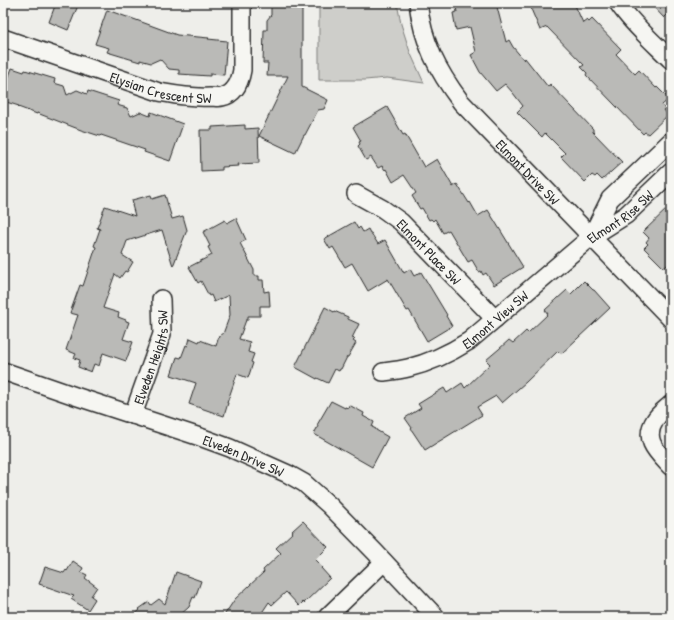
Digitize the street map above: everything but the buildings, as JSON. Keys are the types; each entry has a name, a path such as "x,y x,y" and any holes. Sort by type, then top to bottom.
{"street":[{"name":"Elysian Crescent SW","path":"3,38 159,92 199,98 223,97 238,85 241,78 242,3"},
{"name":"Elmont Drive SW","path":"418,3 422,27 432,55 445,79 461,102 671,319"},
{"path":"618,3 623,11 671,60"},
{"name":"Elmont Rise SW","path":"591,237 610,199 671,141"},
{"name":"Elmont Rise SW","path":"591,237 626,215 666,177 645,165"},
{"name":"Elmont Place SW","path":"356,194 383,209 401,222 495,319"},
{"name":"Elmont View SW","path":"383,372 408,368 440,357 469,341 591,237"},
{"name":"Elveden Heights SW","path":"134,415 162,334 161,299"},
{"name":"Elveden Drive SW","path":"3,371 230,448 304,483 329,505 436,617"},
{"path":"671,404 655,419 650,433 654,449 671,467"},
{"path":"327,617 384,562"}],"shaded area":[{"path":"319,3 397,3 401,24 410,52 424,83 387,78 365,80 319,80"}]}
